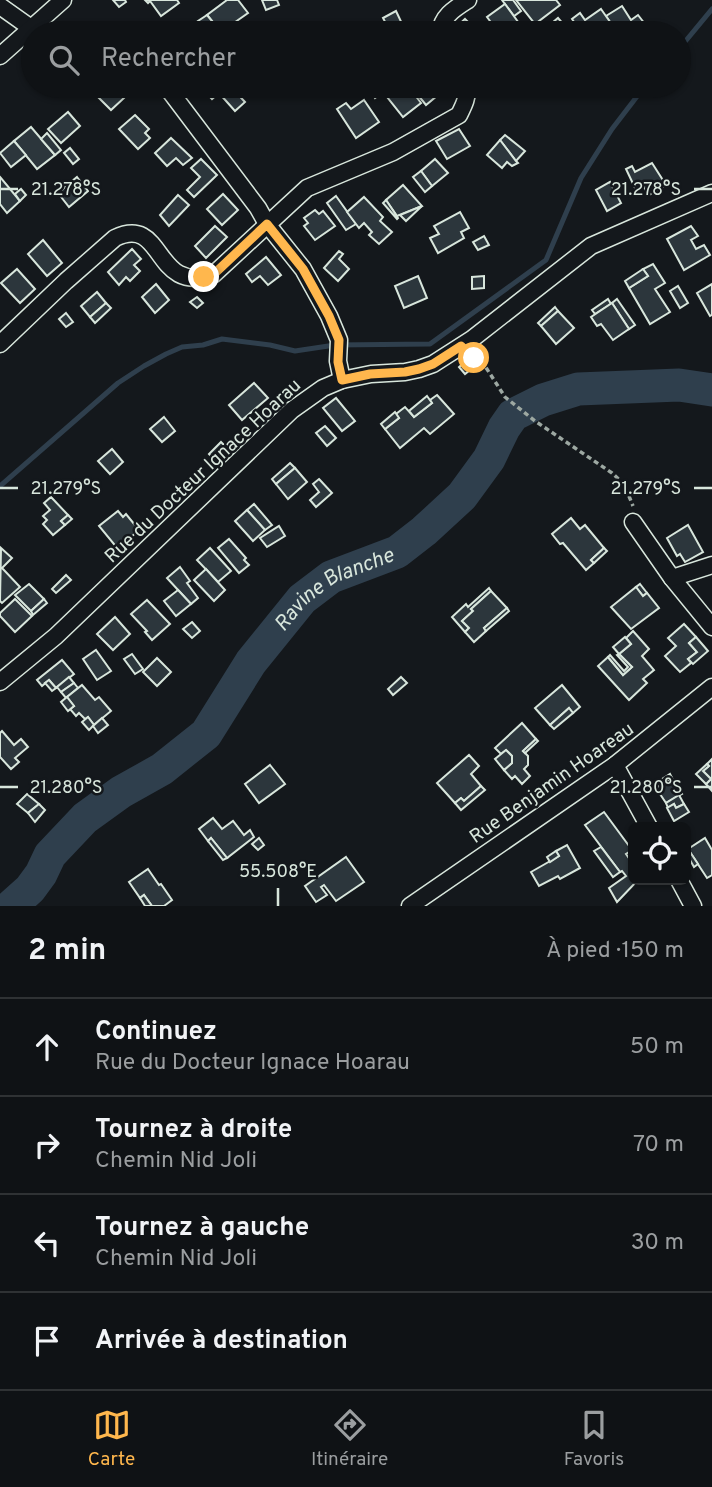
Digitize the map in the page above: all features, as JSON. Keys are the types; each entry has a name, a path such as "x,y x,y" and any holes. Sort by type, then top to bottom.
{"street":[{"path":"39,21 62,0"},
{"path":"443,21 451,11 468,0"},
{"path":"0,6 21,21"},
{"path":"0,56 21,37"},
{"path":"175,98 303,269 339,340 338,362 342,380"},
{"path":"0,344 66,281 122,235 131,233 147,238 173,271 183,276 193,278 214,274 307,188 393,152 459,115 467,98"},
{"name":"Rue du Docteur Ignace Hoarau","path":"0,682 55,636 292,410 323,387 370,374 405,372 433,364 467,342 591,246 712,193"},
{"path":"633,523 671,578 712,627"},
{"path":"671,578 712,565"},
{"name":"Rue Benjamin Hoareau","path":"410,906 615,765 712,687"},
{"path":"615,765 646,822"},
{"path":"682,885 693,906"}],"path":[{"path":"467,342 505,397 624,484 633,504 633,523"}],"building":[{"path":"113,0 125,0 126,2 119,7"},
{"path":"145,0 177,0 179,3 161,16 150,1 148,3"},
{"path":"227,0 238,0 248,13 237,21 212,21 207,15"},
{"path":"262,0 277,0 279,5 266,10"},
{"path":"502,0 513,0 521,11 514,16"},
{"path":"516,0 556,0 560,5 539,21 533,21"},
{"path":"505,4 517,21 490,21 487,17"},
{"path":"622,6 631,20 638,15 643,21 609,21 606,16"},
{"path":"601,9 609,21 573,21 572,19 580,13 585,20"},
{"path":"396,11 401,21 385,21 383,18"},
{"path":"207,15 212,21 198,21"},
{"path":"99,98 124,98 111,110"},
{"path":"223,98 241,98 245,102 235,111"},
{"path":"388,98 417,98 421,103 403,117"},
{"path":"420,98 434,98 426,105"},
{"path":"364,100 379,122 356,138 337,109 346,103 351,109"},
{"path":"68,112 80,126 61,143 48,129"},
{"path":"135,115 149,129 145,133 150,138 138,149 119,129"},
{"path":"31,127 55,155 37,169 14,141"},
{"path":"459,129 470,146 447,159 436,141"},
{"path":"47,133 61,150 55,155 41,139"},
{"path":"505,135 525,151 516,161 500,140"},
{"path":"171,138 192,158 183,165 176,158 167,166 155,153"},
{"path":"500,140 518,163 512,166 507,162 502,168 487,155"},
{"path":"14,141 26,155 11,167 0,153"},
{"path":"70,148 79,159 73,164 64,153"},
{"path":"201,159 217,175 194,197 187,190 200,177 191,168"},
{"path":"435,159 448,173 432,186 421,171"},
{"path":"652,163 666,185 649,195 643,186 636,190 626,169 632,166 635,172"},
{"path":"421,171 432,186 425,192 413,177"},
{"path":"0,177 20,201 7,213 0,204"},
{"path":"77,177 88,191 69,207 58,193"},
{"path":"610,182 621,203 607,211 596,190"},
{"path":"403,185 422,206 397,216 386,200"},
{"path":"21,189 26,195 20,201 15,194"},
{"path":"223,194 238,210 222,225 207,209"},
{"path":"178,195 189,205 169,226 160,215"},
{"path":"336,196 356,224 346,230 327,203"},
{"path":"364,197 383,217 380,221 392,232 379,244 369,235 372,232 364,223 359,228 347,212"},
{"path":"386,200 398,218 397,219 383,203"},
{"path":"422,206 406,221 400,215"},
{"path":"315,210 319,214 323,211 335,226 315,240 304,226 308,223 304,218"},
{"path":"460,212 469,228 461,232 464,238 438,253 430,238 439,234 434,226"},
{"path":"215,226 227,237 206,258 195,246"},
{"path":"691,226 698,236 691,240 696,249 704,245 710,255 684,270 667,239"},
{"path":"484,236 489,245 478,250 473,242"},
{"path":"43,240 62,263 47,276 28,254"},
{"path":"132,249 141,259 134,265 140,271 130,281 126,277 119,285 108,272"},
{"path":"339,251 343,254 339,259 349,269 338,281 324,268"},
{"path":"266,257 281,275 268,285 260,276 252,282 246,274"},
{"path":"653,264 665,283 655,289 670,312 650,324 629,288 648,276 643,269"},
{"path":"17,269 35,289 20,303 1,283"},
{"path":"643,269 648,276 629,288 625,281"},
{"path":"418,276 427,298 404,308 395,286"},
{"path":"484,276 484,288 472,289 472,277"},
{"path":"156,284 169,300 155,313 142,297"},
{"path":"712,284 712,315 710,316 697,293"},
{"path":"678,286 688,303 680,308 670,291"},
{"path":"97,292 106,303 90,317 81,306"},
{"path":"197,297 203,303 197,308 190,302"},
{"path":"608,299 611,304 595,314 592,310"},
{"path":"617,299 635,325 629,329 612,303"},
{"path":"106,303 111,308 95,323 90,317"},
{"path":"612,303 629,329 613,340 601,324 597,326 591,317"},
{"path":"555,307 558,311 541,326 538,323"},
{"path":"558,311 574,328 556,344 541,326"},
{"path":"66,313 73,322 66,327 59,319"},
{"path":"468,359 475,366 465,374 459,367"},
{"path":"254,383 268,398 242,420 229,405"},
{"path":"437,395 454,414 430,434 424,428 400,448 385,429 399,418 396,414 405,407 414,417 432,403 430,400"},
{"path":"427,396 432,403 414,417 409,411"},
{"path":"336,398 355,421 342,431 323,408"},
{"path":"395,412 399,418 385,429 381,424"},
{"path":"164,417 175,431 162,442 150,429"},
{"path":"325,426 336,438 327,446 316,433"},
{"path":"221,442 232,453 219,465 209,454"},
{"path":"112,449 123,462 110,474 98,461"},
{"path":"290,463 295,468 276,484 272,479"},
{"path":"295,468 307,482 288,499 276,484"},
{"path":"319,479 332,493 316,507 310,500 319,492 313,484"},
{"path":"51,497 68,515 61,521 65,525 53,535 43,524 47,520 43,516 50,510 44,503"},
{"path":"254,504 272,525 265,530 247,510"},
{"path":"247,510 265,530 253,541 235,521"},
{"path":"118,511 123,517 126,514 139,530 118,549 99,526"},
{"path":"68,515 72,519 65,525 61,521"},
{"path":"571,518 580,529 585,525 604,548 591,560 594,563 586,570 552,534"},
{"path":"688,525 703,552 685,562 680,554 677,556 667,538"},
{"path":"279,526 285,536 267,547 260,538"},
{"path":"229,539 249,565 239,573 218,548"},
{"path":"1,548 12,558 2,568 20,587 2,603 0,601"},
{"path":"210,548 231,571 218,582 197,560"},
{"path":"604,548 607,551 594,563 591,560"},
{"path":"180,567 198,598 191,604 167,578"},
{"path":"206,569 225,590 214,601 194,580"},
{"path":"66,575 71,580 56,593 52,589"},
{"path":"29,584 44,599 31,611 15,595"},
{"path":"640,584 647,593 643,596 636,587"},
{"path":"636,587 643,596 647,593 659,608 631,629 611,607"},
{"path":"489,588 491,591 462,621 469,628 465,632 452,617"},
{"path":"178,590 191,604 176,616 164,601"},
{"path":"491,591 507,608 484,628 486,631 474,642 465,632 469,628 462,621"},
{"path":"15,599 32,616 15,632 0,613"},
{"path":"44,599 47,603 33,615 31,611"},
{"path":"147,600 170,624 152,640 131,614"},
{"path":"507,608 509,611 486,631 484,628"},
{"path":"115,617 130,634 113,650 97,634"},
{"path":"192,622 200,631 192,638 183,629"},
{"path":"684,624 696,637 689,643 697,652 688,659 691,663 680,672 665,656 676,646 668,638"},
{"path":"633,631 649,649 642,656 654,670 643,679 647,683 629,700 598,666 608,657 623,675 632,667 619,654 631,644 626,638"},
{"path":"625,637 631,644 619,654 613,647"},
{"path":"696,637 708,651 693,664 688,659 697,652 689,643"},
{"path":"96,650 111,671 97,680 83,659"},
{"path":"132,654 143,669 135,674 124,659"},
{"path":"610,655 624,671 628,667 617,655 632,667 623,675 608,657"},
{"path":"157,658 171,672 157,686 143,672"},
{"path":"62,660 74,674 56,688 49,680 42,686 37,680"},
{"path":"69,677 74,683 61,692 57,687"},
{"path":"401,677 407,683 393,695 388,689"},
{"path":"49,680 56,688 52,691 45,683"},
{"path":"74,683 78,688 66,698 61,692"},
{"path":"82,685 95,700 99,697 111,711 94,725 88,717 85,719 79,713 76,716 70,709 74,706 67,697"},
{"path":"562,685 580,707 573,713 569,708 550,725 535,708"},
{"path":"67,697 74,706 68,711 61,702"},
{"path":"569,708 573,713 554,729 550,725"},
{"path":"88,717 94,725 89,730 82,722"},
{"path":"102,718 108,725 98,733 93,726"},
{"path":"522,723 536,739 523,751 528,756 528,765 524,769 530,776 522,784 515,776 512,779 504,770 512,763 512,756 506,750 501,754 495,748"},
{"path":"2,731 14,745 21,739 28,747 15,758 19,762 11,769 0,757"},
{"path":"536,739 538,741 525,753 523,751"},
{"path":"506,750 512,756 512,763 504,770 495,759"},
{"path":"469,755 479,766 471,774 481,786 464,801 461,798 455,803 437,783"},
{"path":"712,759 712,791 706,784 711,779 703,771"},
{"path":"707,764 709,766 703,771 711,779 706,784 696,774"},
{"path":"270,765 285,784 259,803 245,784"},
{"path":"670,774 672,778 656,788 654,784"},
{"path":"672,778 682,794 666,803 656,788"},
{"path":"481,786 485,790 461,810 455,803 461,798 464,801"},
{"path":"27,794 39,804 28,813 17,804"},
{"path":"679,795 684,804 676,808 674,804 668,808 666,803"},
{"path":"39,804 45,810 35,822 28,813"},
{"path":"674,804 676,808 684,804 689,812 674,821 667,808"},
{"path":"604,812 628,845 628,885 633,885 617,902 609,888 626,876 620,872 585,825"},
{"path":"213,818 222,829 233,821 244,835 250,830 254,837 227,858 211,838 208,841 199,829"},
{"path":"211,838 227,858 223,860 208,841"},
{"path":"259,838 264,845 258,850 252,844"},
{"path":"705,838 712,850 712,875 707,878 691,854 691,847"},
{"path":"567,845 580,868 539,886 531,872 559,856 556,851"},
{"path":"601,847 620,872 613,877 594,851"},
{"path":"556,851 559,856 550,862 547,857"},
{"path":"691,854 698,864 694,867 691,862"},
{"path":"346,857 364,882 336,901 324,885 321,887 327,895 316,902 305,886"},
{"path":"148,869 172,900 164,906 152,906 144,895 140,898 129,882"},
{"path":"144,895 152,906 145,906 140,898"}],"waterway":[{"path":"691,34 712,9"},
{"path":"0,486 118,383 182,347 203,345 222,339 295,351 335,345 430,344 546,260 581,178 612,129 636,98"},
{"name":"Ravine Blanche","path":"11,906 30,889 50,855 85,818 121,792 162,769 206,734 251,662 302,599 331,577 397,552 462,496 489,459 513,415 543,400 578,389 679,385 712,390"}],"route":[{"path":"204,277 214,274 267,224 303,269 329,316 339,340 338,362 342,380 419,369 433,364 461,346 474,358"}]}
